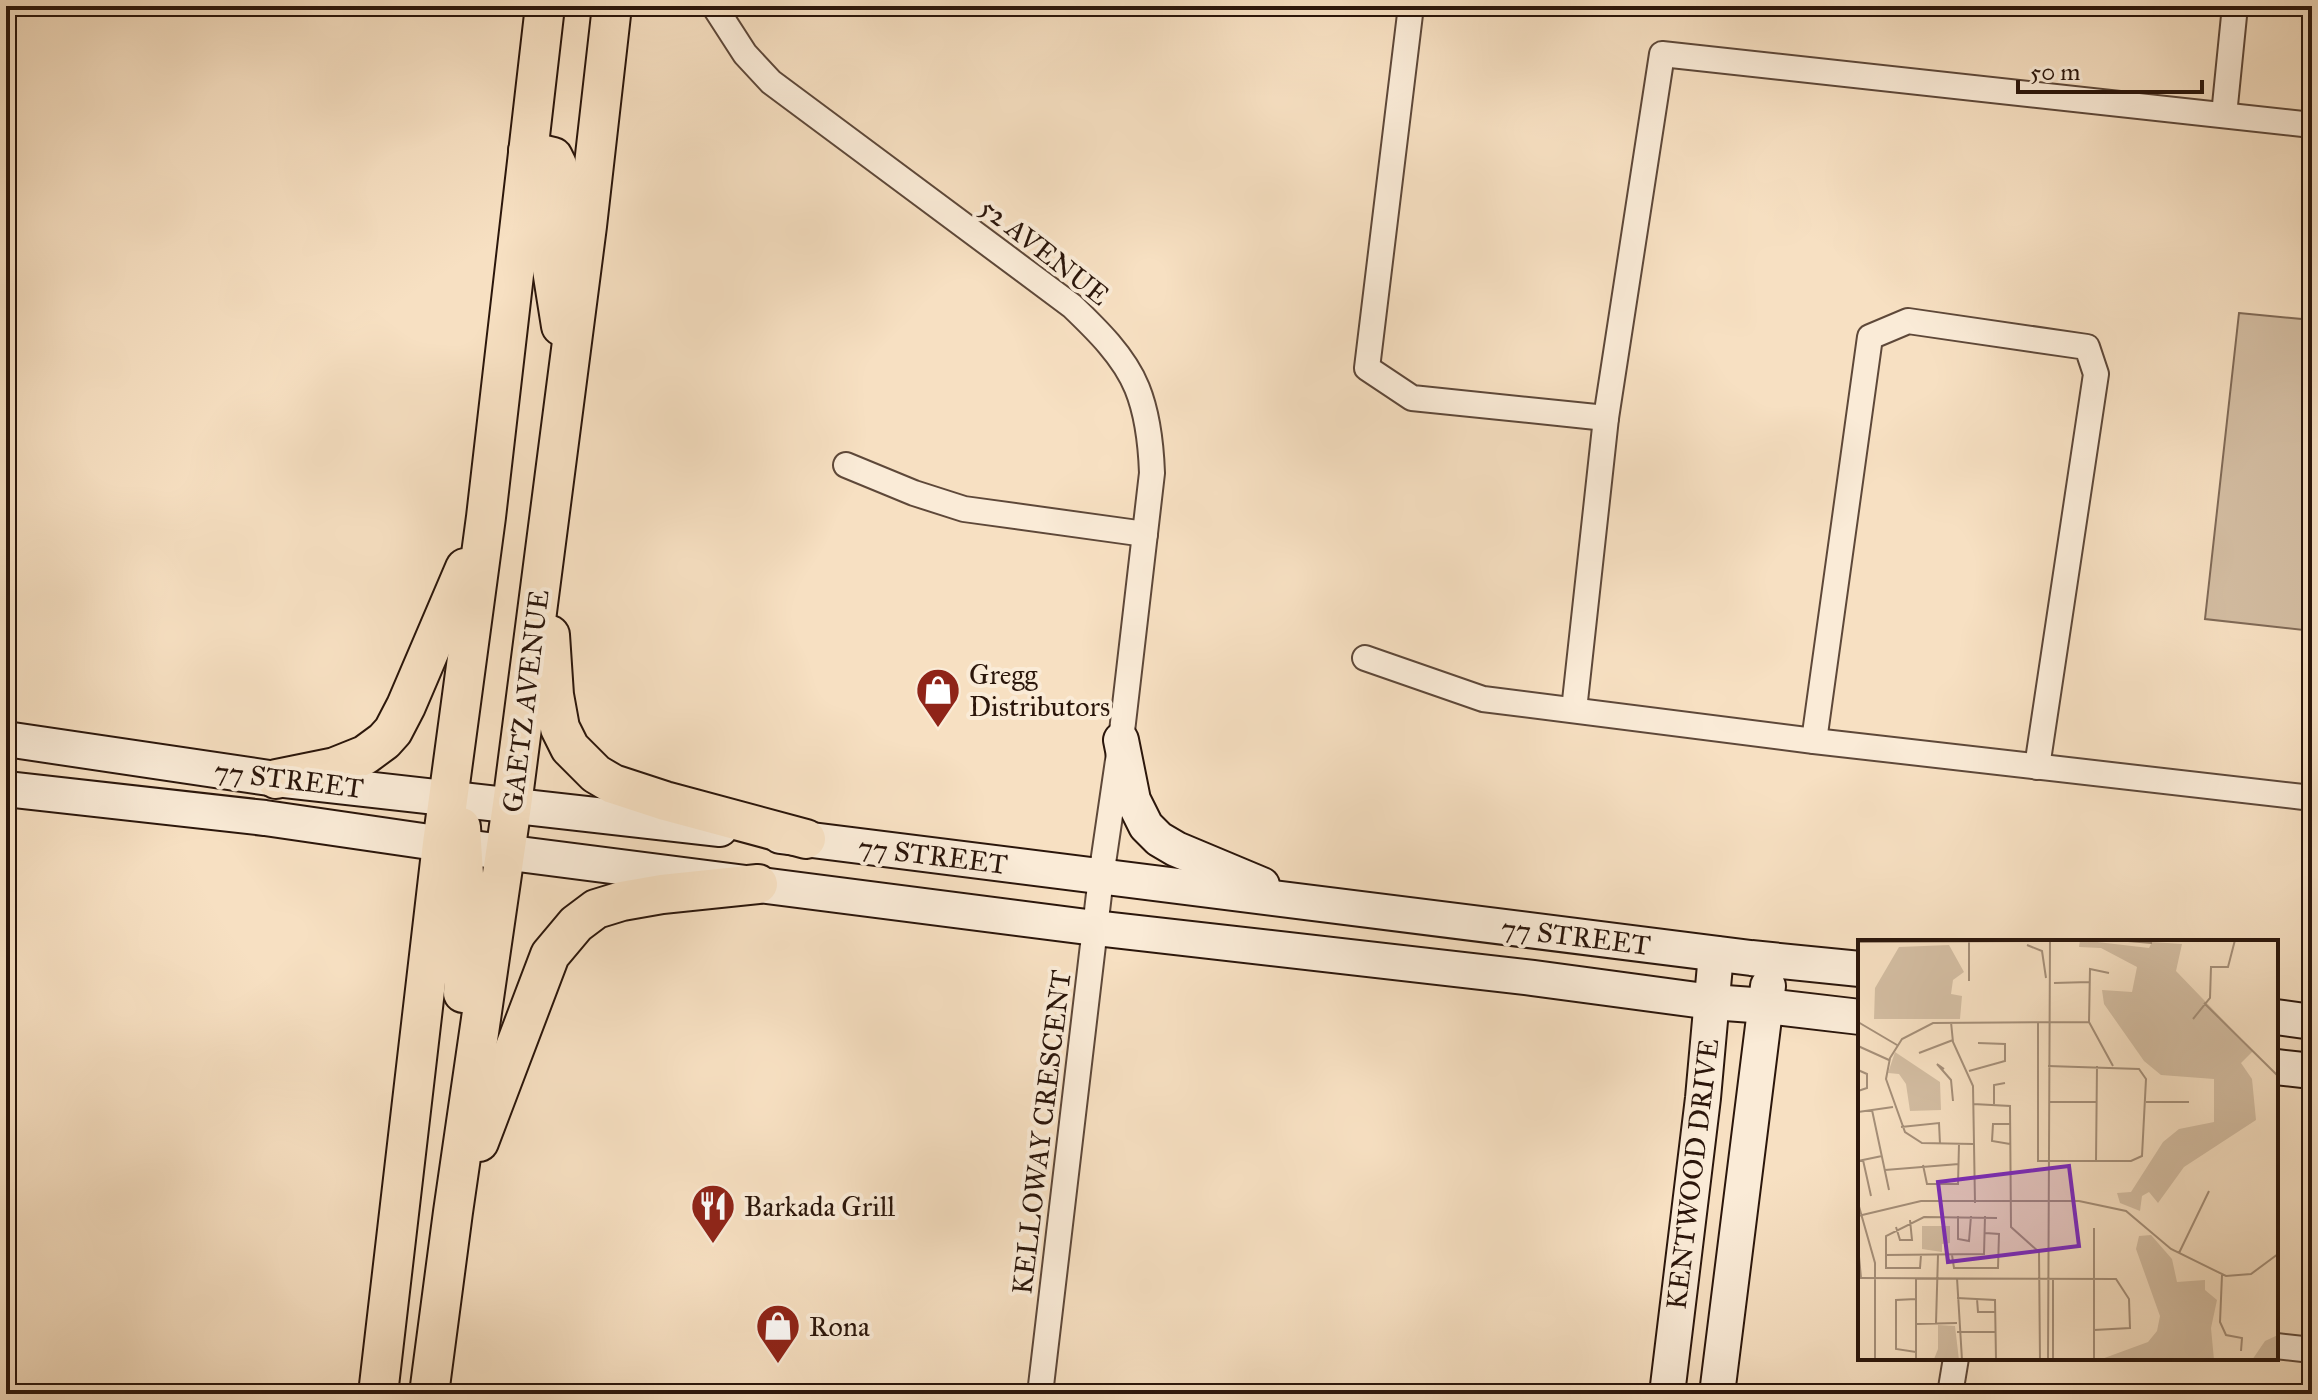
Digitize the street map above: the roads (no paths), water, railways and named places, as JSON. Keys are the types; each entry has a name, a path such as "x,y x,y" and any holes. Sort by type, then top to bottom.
{"main road":[{"path":"453,1212 467,921 453,845 449,798 486,517 545,6"},
{"name":"GAETZ AVENUE","path":"429,1394 506,852 587,226 612,6"},
{"path":"528,151 553,157 559,173 550,257 567,372"},
{"path":"276,779 335,767 365,755 393,731 424,668 486,517"},
{"path":"545,541 554,695 560,728 570,748 596,774 613,784 806,839"},
{"name":"77 STREET","path":"6,739 276,779 806,839 1716,954 1769,983 1858,1016"},
{"path":"1121,740 1133,800 1146,826 1159,839 1176,849 1300,900"},
{"name":"77 STREET","path":"6,789 265,818 1095,928 1533,978 1712,1002 1769,983 1858,969"},
{"path":"378,1394 453,845"},
{"path":"453,1212 550,955 576,924 596,909 622,901 758,884"},
{"name":"KENTWOOD DRIVE","path":"1667,1394 1716,954"},
{"path":"1769,983 1858,987"},
{"name":"KENTWOOD DRIVE","path":"1717,1394 1769,983"},
{"path":"2278,1017 2312,1022"},
{"path":"2278,1067 2312,1071"}],"street":[{"name":"52 AVENUE","path":"714,6 745,54 771,82 1072,306 1099,332 1137,387 1151,443 1152,473 1121,740 1101,877"},
{"path":"1411,6 1367,368 1412,398 1606,418"},
{"path":"2224,115 2235,6"},
{"path":"1574,710 1606,418 1662,54 2312,125"},
{"path":"1814,741 1870,337 1908,321 2087,347 2096,374 2037,767"},
{"path":"846,465 914,493 964,509 1145,534"},
{"path":"1365,658 1483,699 1814,741 2312,798"},
{"name":"KELLOWAY CRESCENT","path":"1040,1394 1101,877"},
{"path":"2278,1346 2312,1350"},
{"path":"1950,1394 1956,1360"}],"place":[{"name":"Gregg Distributors","path":"938,729"},
{"name":"Barkada Grill","path":"713,1245"},
{"name":"Rona","path":"778,1365"}]}
